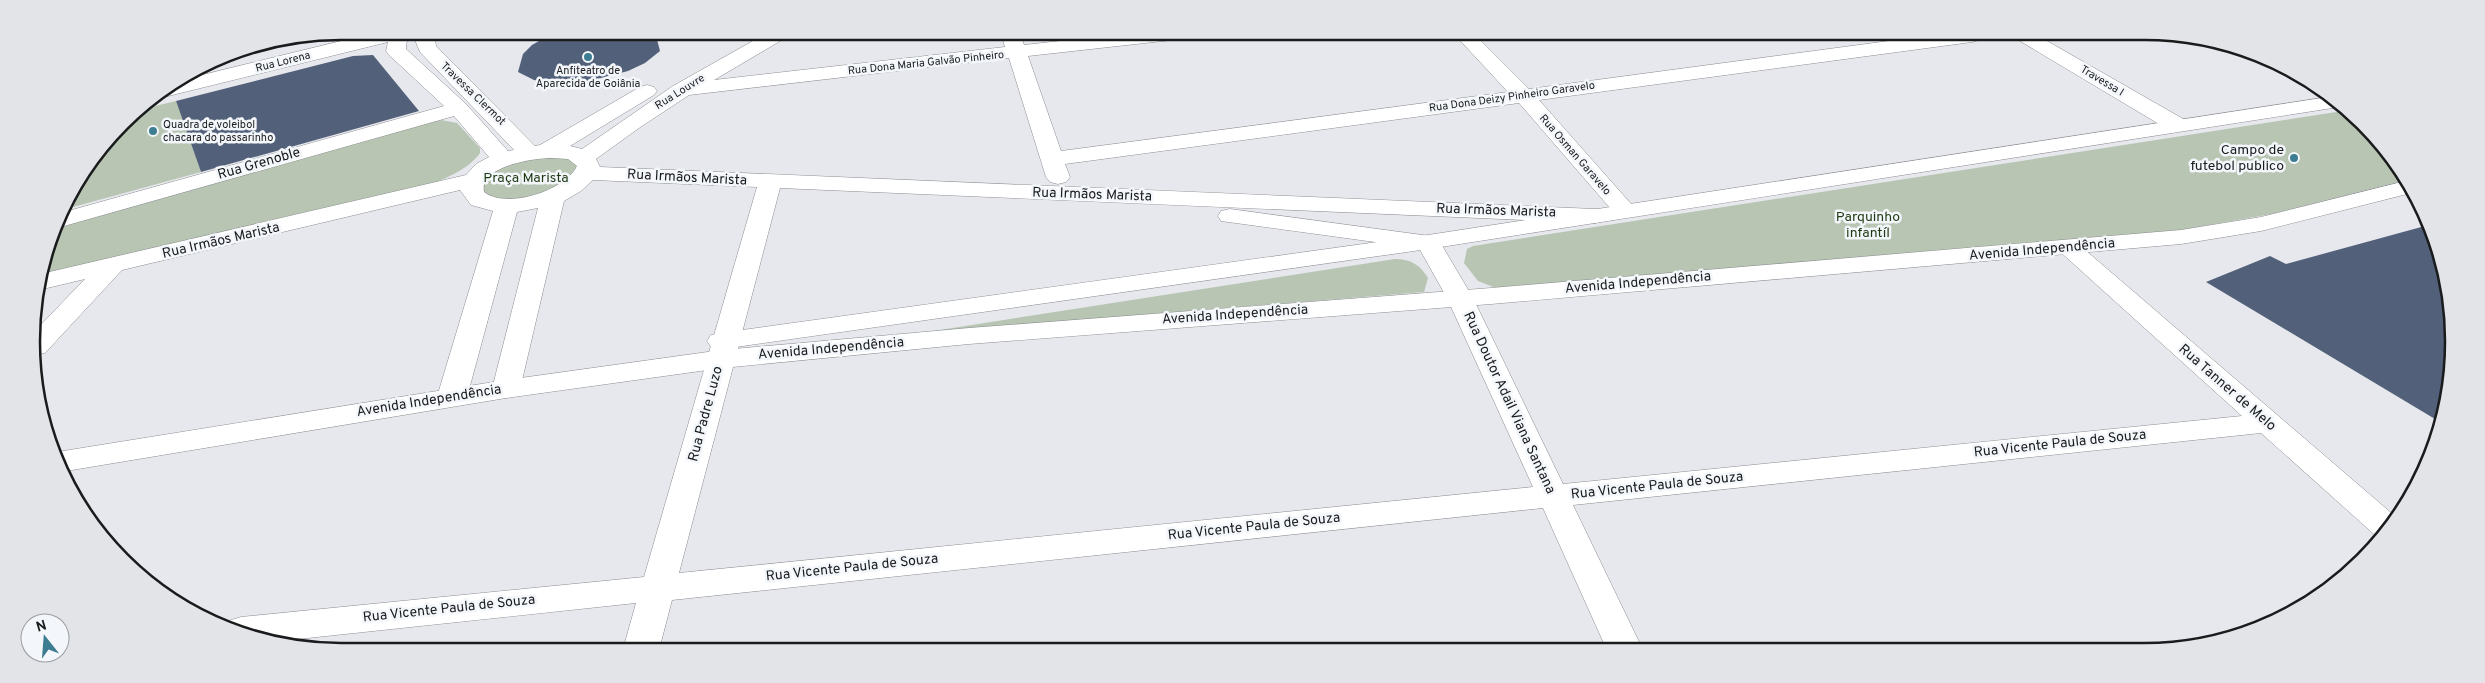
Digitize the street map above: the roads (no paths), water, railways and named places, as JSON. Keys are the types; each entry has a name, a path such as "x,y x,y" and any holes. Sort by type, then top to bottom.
{"street":[{"name":"Rua Lorena","path":"179,88 392,40"},
{"name":"Travessa Clermot","path":"403,40 503,160"},
{"name":"Travessa Clermot","path":"426,40 428,48 464,87 537,152"},
{"name":"Rua Louvre","path":"537,152 731,40"},
{"name":"Rua Louvre","path":"586,165 614,134 680,90 769,40"},
{"name":"Rua Dona Maria Galvão Pinheiro","path":"680,90 1013,43 1066,40"},
{"name":"Rua Osman Garavelo","path":"1469,40 1523,95 1624,210"},
{"name":"Rua Dona Deizy Pinheiro Garavelo","path":"1053,159 1909,40"},
{"name":"Travessa I","path":"2032,40 2178,126"},
{"path":"1013,43 1032,93 1053,159 1061,193"},
{"name":"Avenida Independência","path":"58,443 724,350 2328,103"},
{"name":"Rua Grenoble","path":"66,219 459,108"},
{"path":"537,152 568,152 586,165 580,182 553,197 507,205 480,200 474,187 481,173 503,160 537,152"},
{"name":"Rua Irmãos Marista","path":"586,165 770,181 1595,216"},
{"name":"Rua Padre Luzo","path":"643,643 770,181"},
{"name":"Rua Irmãos Marista","path":"46,285 112,266 398,199 474,187"},
{"name":"Avenida Independência","path":"724,350 986,334 1460,298 2068,248 2224,231 2403,188"},
{"path":"508,381 553,197"},
{"path":"1197,199 1207,208 1223,215 1428,242"},
{"path":"454,389 507,205"},
{"name":"Rua Doutor Adail Viana Santana","path":"1428,242 1460,298 1622,643"},
{"name":"Rua Tanner de Melo","path":"2068,248 2384,524"},
{"path":"40,341 112,266"},
{"name":"Avenida Independência","path":"64,460 454,389"},
{"name":"Rua Vicente Paula de Souza","path":"253,630 2267,423"}],"place":[{"name":"Anfiteatro de Aparecida de Goiânia","path":"588,57"},
{"name":"Quadra de voleibol chacara do passarinho","path":"153,131"},
{"name":"Campo de futebol publico","path":"2294,158"}],"park label":[{"name":"Praça Marista","path":"526,178"},
{"name":"Parquinho infantíl","path":"1868,226"}]}
